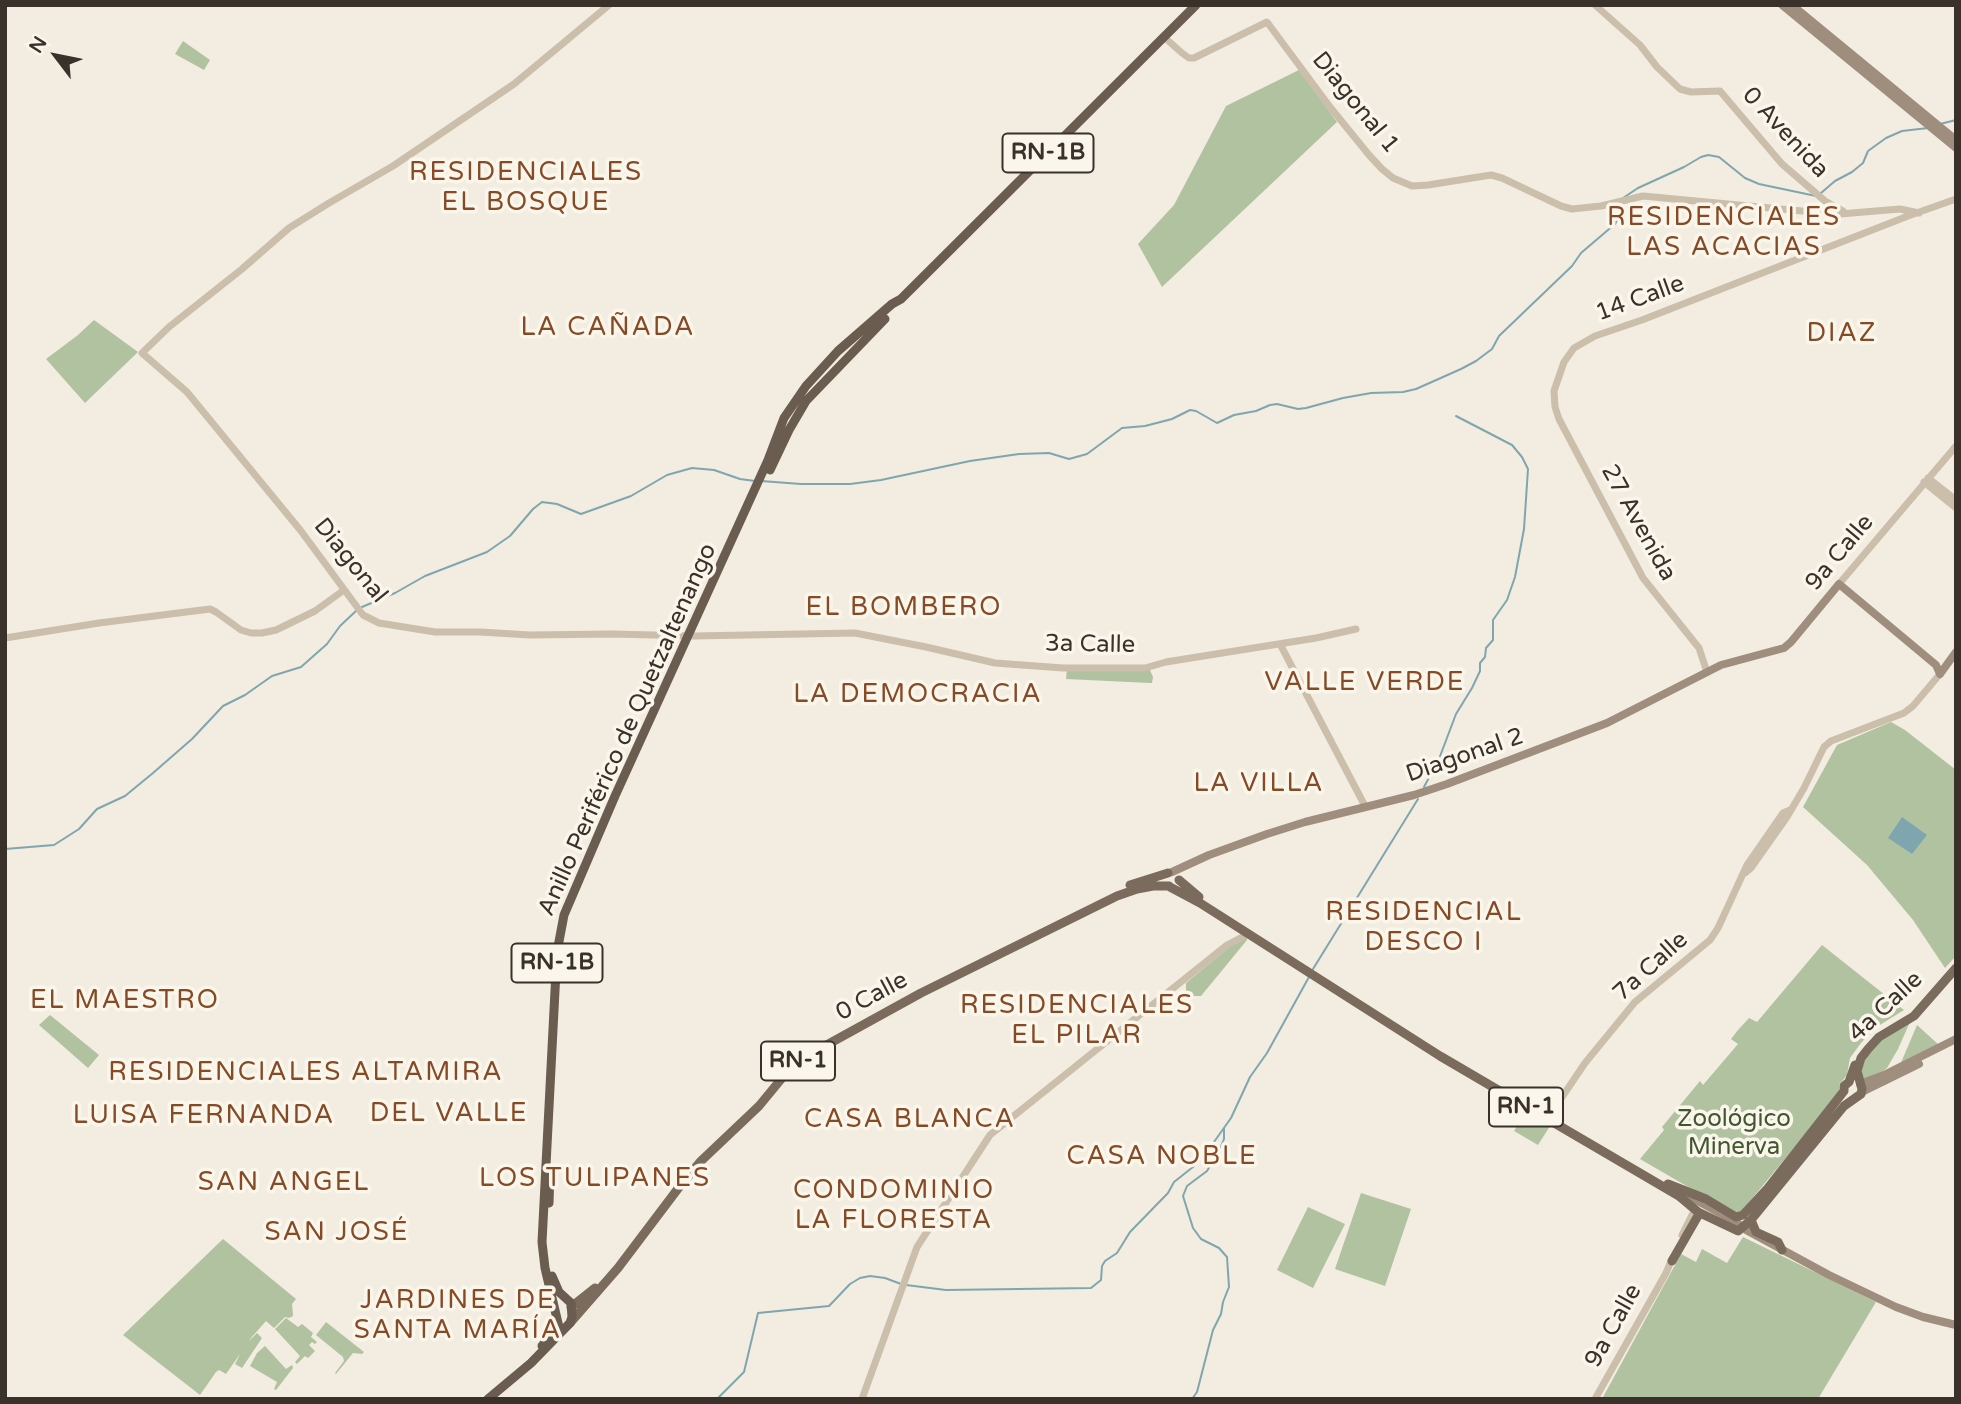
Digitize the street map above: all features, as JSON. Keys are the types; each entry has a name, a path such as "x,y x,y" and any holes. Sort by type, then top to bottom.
{"highway":[{"name":"Anillo Periférico de Quetzaltenango","path":"569,1303 559,1292 548,1257 564,936 572,905 762,481 784,418 800,393 845,345 899,301 1196,5"},
{"name":"Anillo Periférico de Quetzaltenango","path":"561,1323 545,1268 542,1242 560,932 571,894 692,636"},
{"path":"561,1323 572,1317 569,1303"},
{"name":"RN-1","path":"479,1399 525,1362 561,1323"},
{"name":"RN-1","path":"488,1399 551,1344 561,1323"}],"main road":[{"path":"1782,5 1956,141"},
{"path":"1792,5 1931,124"},
{"path":"1943,133 1956,148"},
{"path":"1837,586 1936,665 1940,674"},
{"name":"9a Calle","path":"1738,660 1786,647 1837,586"},
{"name":"7a Calle","path":"1940,674 1956,652"},
{"name":"Diagonal 2","path":"1175,875 1195,861 1267,834 1426,792 1555,744 1632,712 1707,672 1738,660"},
{"path":"1170,887 1164,879 1175,875"},
{"name":"0 Calle","path":"569,1303 585,1297 601,1282 702,1153 759,1100 799,1055 958,969 1124,888 1175,875"},
{"name":"RN-1","path":"1175,875 1195,894 1311,973"},
{"name":"0 Calle","path":"561,1323 618,1268 701,1160 749,1116 792,1066 803,1058 954,976 1126,892 1153,886 1170,887"},
{"name":"RN-1","path":"1170,887 1188,895 1440,1056 1679,1196 1700,1212 1745,1226"},
{"name":"4a Calle","path":"1849,1082 1868,1043 1912,1013 1956,966"},
{"name":"4a Calle","path":"1860,1086 1857,1071 1871,1045 1879,1037 1914,1016 1956,966"},
{"path":"1311,973 1442,1053 1673,1187 1778,1242 1782,1250 1896,1307 1923,1318 1956,1325"},
{"path":"1860,1086 1956,1039"},
{"path":"1860,1086 1956,1045"},
{"path":"1745,1226 1844,1091 1844,1086 1855,1081 1860,1086"},
{"path":"1672,1261 1700,1212 1737,1226 1759,1205 1844,1106 1857,1098 1860,1086"},
{"path":"1844,1091 1847,1097 1852,1099"},
{"path":"1673,1187 1706,1199 1736,1217 1743,1215 1773,1187"},
{"path":"1745,1226 1797,1262 1829,1275"}],"street":[{"name":"Diagonal","path":"609,5 514,84 411,155 289,228 169,327 142,353 187,392 301,531 363,615 379,623 435,632 692,636"},
{"name":"0 Avenida","path":"1595,5 1640,44 1657,67 1680,89 1691,92 1720,91 1777,159 1825,201 1840,210 1854,212"},
{"name":"Diagonal 1","path":"1164,37 1187,57 1198,58 1268,22 1351,133 1382,169 1397,180 1418,186 1491,175 1568,208 1601,206 1641,196 1654,196 1823,213 1903,209 1919,213"},
{"name":"14 Calle","path":"1556,385 1569,354 1595,336 1956,199"},
{"name":"27 Avenida","path":"1556,385 1556,412 1626,548 1645,582 1699,648 1707,672"},
{"name":"9a Calle","path":"1837,586 1956,446"},
{"path":"1926,480 1956,500"},
{"path":"1926,480 1956,508"},
{"path":"5,638 210,609 241,630 250,634 262,633 275,630 315,611 344,590"},
{"name":"3a Calle","path":"692,636 855,634 882,637 995,663 1051,667 1145,668 1356,629"},
{"path":"1280,644 1366,806"},
{"name":"7a Calle","path":"1550,1115 1585,1063 1635,1002 1710,940 1718,929 1747,865 1783,813 1790,810 1804,788 1820,753 1831,741 1904,713 1940,674"},
{"path":"1227,944 1232,932 1231,923"},
{"path":"862,1399 920,1241 990,1135 1227,944 1248,934"},
{"name":"9a Calle","path":"1595,1399 1700,1212"},
{"name":"9a Calle","path":"1666,1273 1672,1261"}],"green space":[{"path":"183,41 210,60 204,70 175,54"},
{"path":"1299,70 1337,122 1162,287 1138,244 1174,205 1226,106"},
{"path":"94,320 138,352 85,403 46,359"},
{"path":"1147,668 1153,677 1152,683 1066,679 1067,669"},
{"path":"1891,722 1956,770 1956,956 1945,968 1913,920 1867,865 1803,807 1837,745"},
{"path":"1247,937 1201,996 1193,996 1186,991 1186,983 1239,939"},
{"name":"Zoológico Minerva","path":"1822,945 1904,1010 1875,1028 1861,1043 1850,1058 1847,1075 1839,1085 1839,1094 1740,1213 1733,1213 1640,1159 1700,1081 1703,1085 1738,1044 1731,1039 1738,1030 1749,1018 1757,1022"},
{"path":"50,1015 99,1055 88,1068 39,1025"},
{"path":"1910,1022 1887,1068 1864,1081 1859,1071 1873,1045"},
{"path":"1917,1025 1939,1045 1900,1065"},
{"path":"1528,1108 1552,1123 1538,1145 1514,1131"},
{"path":"1361,1193 1411,1209 1385,1286 1335,1269"},
{"path":"1308,1207 1345,1224 1313,1288 1277,1270"},
{"path":"1743,1237 1876,1302 1818,1399 1602,1399 1681,1254 1696,1262 1702,1249 1727,1263"},
{"path":"223,1239 296,1299 292,1304 293,1316 285,1317 274,1328 266,1321 251,1338 249,1341 257,1333 262,1338 242,1368 235,1364 240,1354 226,1374 219,1370 216,1372 200,1395 123,1335"},
{"path":"286,1318 298,1327 302,1324 313,1333 311,1337 317,1342 309,1345 315,1351 297,1364 295,1362 300,1356 275,1329"},
{"path":"326,1322 364,1352 353,1353 336,1374 344,1361 343,1357 316,1335"},
{"path":"265,1346 286,1369 292,1365 293,1368 276,1390 274,1389 277,1382 250,1366 257,1353"}],"water":[{"path":"1902,817 1927,835 1912,854 1888,838"}],"waterway":[{"path":"1940,124 1956,120"},
{"path":"1821,193 1863,163 1868,151 1886,138 1902,131 1928,128"},
{"path":"1623,198 1638,188 1708,155 1719,157 1745,178 1759,184 1816,196"},
{"path":"761,481 850,484 1019,454 1049,453 1069,459 1087,454 1122,428 1145,426 1172,419 1190,410 1217,423 1234,415 1270,405 1298,409 1371,393 1416,389 1461,369 1492,349 1499,336 1572,266 1581,253 1615,224 1620,215 1621,203"},
{"path":"1424,787 1439,759 1456,714 1480,671 1486,648 1493,640 1493,620 1507,600 1515,577 1524,529 1528,469 1522,457 1512,445 1456,416"},
{"path":"362,607 425,576 487,552 510,536 542,502 557,504 581,514 631,496 667,475 692,468 714,470 755,481"},
{"path":"5,849 54,845 79,829 97,809 125,796 153,773 192,739 223,706 245,695 272,676 301,667 327,644 340,626 357,610"},
{"path":"1313,969 1418,799"},
{"path":"906,1285 946,1290 1091,1288 1101,1280 1105,1261 1117,1253 1130,1232 1168,1193 1174,1182 1193,1167 1209,1149 1231,1118 1250,1077 1267,1053 1309,977"},
{"path":"1192,1399 1197,1392 1213,1330 1229,1287 1227,1257 1219,1248 1201,1239 1193,1228 1183,1196 1187,1186 1207,1171 1224,1139 1224,1128"},
{"path":"717,1399 744,1372 758,1313 829,1306 850,1284 860,1278 885,1278 901,1284"}],"district":[{"name":"RESIDENCIALES EL BOSQUE","path":"526,188"},
{"name":"RESIDENCIALES LAS ACACIAS","path":"1724,233"},
{"name":"LA CAÑADA","path":"608,328"},
{"name":"DIAZ","path":"1842,334"},
{"name":"EL BOMBERO","path":"904,608"},
{"name":"VALLE VERDE","path":"1365,683"},
{"name":"LA DEMOCRACIA","path":"918,695"},
{"name":"LA VILLA","path":"1259,784"},
{"name":"RESIDENCIAL DESCO I","path":"1424,928"},
{"name":"EL MAESTRO","path":"125,1001"},
{"name":"RESIDENCIALES EL PILAR","path":"1077,1021"},
{"name":"RESIDENCIALES ALTAMIRA","path":"306,1073"},
{"name":"DEL VALLE","path":"449,1114"},
{"name":"LUISA FERNANDA","path":"204,1116"},
{"name":"CASA BLANCA","path":"910,1120"},
{"name":"CASA NOBLE","path":"1162,1157"},
{"name":"LOS TULIPANES","path":"595,1179"},
{"name":"SAN ANGEL","path":"284,1183"},
{"name":"CONDOMINIO LA FLORESTA","path":"894,1206"},
{"name":"SAN JOSÉ","path":"337,1233"},
{"name":"JARDINES DE SANTA MARÍA","path":"458,1316"}]}
